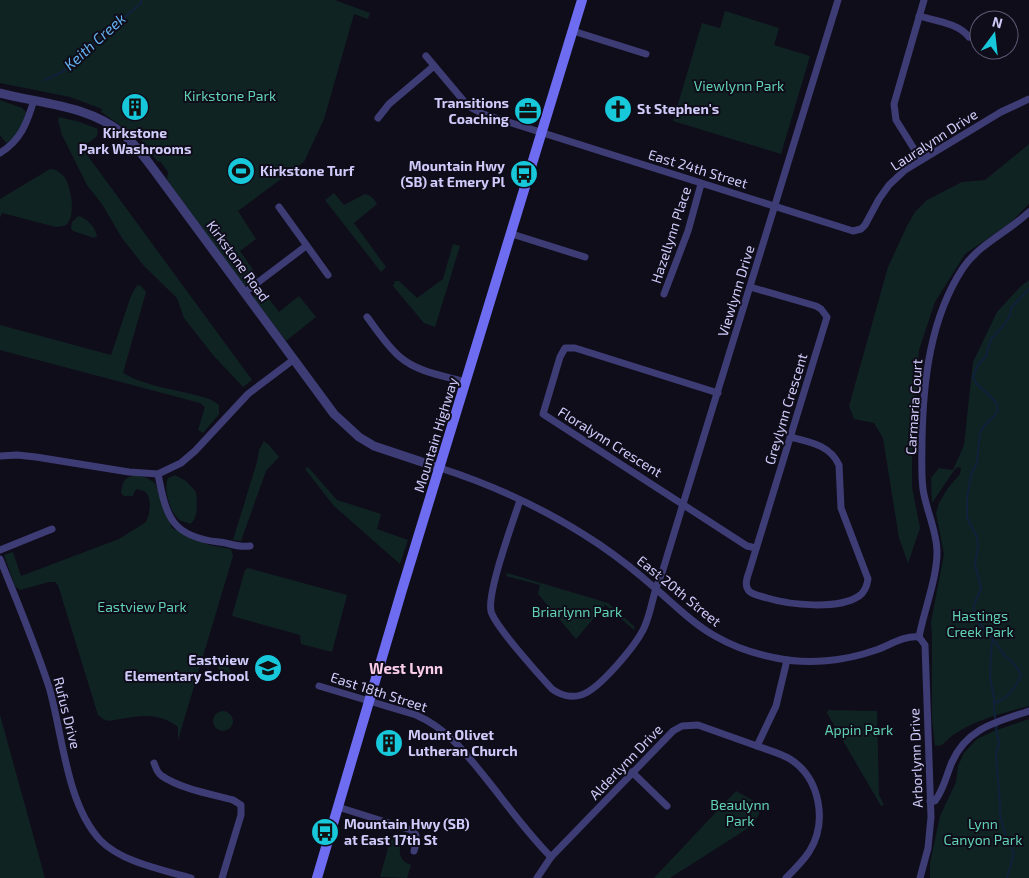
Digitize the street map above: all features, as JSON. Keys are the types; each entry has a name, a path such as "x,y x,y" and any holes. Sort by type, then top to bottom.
{"main road":[{"name":"Mountain Highway","path":"317,878 582,0"}],"street":[{"name":"Viewlynn Drive","path":"520,500 491,595 492,613 503,630 547,684 558,694 574,696 589,692 629,652 645,626 837,0"},
{"path":"921,160 896,120 894,104 924,0"},
{"path":"920,16 955,27 962,30 969,37"},
{"path":"573,31 646,54"},
{"name":"East 24th Street","path":"426,56 468,106 493,118 845,229"},
{"path":"378,118 390,104 434,66"},
{"name":"Kirkstone Road","path":"0,93 65,106 91,114 123,134 141,153 334,414 359,437 391,452 440,468"},
{"name":"Lauralynn Drive","path":"845,229 853,231 861,229 866,225 879,199 889,185 906,170 1001,112 1029,99"},
{"path":"0,153 12,145 26,125 34,100"},
{"name":"Hazellynn Place","path":"664,294 688,231 701,184"},
{"path":"278,207 328,275"},
{"name":"Carmaria Court","path":"919,637 933,578 937,550 926,507 922,466 926,376 930,355 944,306 951,288 963,268 976,253 1017,224 1029,212"},
{"path":"512,234 586,257"},
{"path":"244,293 306,246"},
{"name":"Greylynn Crescent","path":"750,287 816,306 827,317 790,436 747,578 747,588 754,594 784,603 813,605 836,603 854,598 860,595 867,585 866,574 841,508 839,465 826,448 790,436"},
{"path":"367,317 404,361 466,382"},
{"name":"Floralynn Crescent","path":"718,393 576,348 565,348 549,389 543,414 748,546 756,548"},
{"path":"0,456 36,457 129,472 158,474 181,463 195,451 248,394 293,360"},
{"name":"East 20th Street","path":"440,468 520,500 572,527 600,545 656,588 699,625 716,636 756,653 787,660 819,661 847,658 910,637 919,637"},
{"path":"158,474 169,516 182,532 209,542 221,542 244,547 250,546"},
{"path":"0,550 52,528"},
{"name":"Rufus Drive","path":"0,559 47,682 78,805 88,825 102,841 127,857 190,878"},
{"name":"Arborlynn Drive","path":"919,637 925,645 930,801 928,848 920,878"},
{"path":"758,746 776,706 787,660"},
{"name":"East 18th Street","path":"319,686 426,719 451,736 551,856"},
{"path":"930,801 935,801 940,795 958,749 976,732 996,722 1029,711"},
{"name":"Alderlynn Drive","path":"537,878 551,856 666,738 682,726 698,725 780,754 798,766 810,781 818,800 819,818 814,844 786,878"},
{"path":"154,763 160,776 178,784 233,800 241,805 241,815 222,878"},
{"path":"632,772 667,806"},
{"path":"338,807 411,830 417,834 414,852"}],"green space":[{"name":"Kirkstone Park","path":"0,0 335,0 370,13 368,19 354,14 324,119 304,162 238,211 256,239 240,251 258,277 245,286 169,183 167,179 168,172 160,161 158,162 140,139 101,112 102,109 70,97 0,83"},
{"name":"Viewlynn Park","path":"725,11 779,28 774,45 810,56 781,154 673,121 702,23 720,28"},
{"path":"0,100 22,108 26,112 26,118 15,138 6,143 0,135"},
{"path":"59,117 98,129 97,136 82,148 252,380 243,387 213,355 184,318 177,298 144,266 122,238 102,204 87,185 62,135"},
{"path":"1029,144 1029,204 1009,224 965,254 935,302 919,350 912,456 912,487 920,528 908,563 899,538 883,438 874,423 854,419 849,406 888,267 915,212 927,200 962,182 985,180"},
{"path":"50,169 56,170 65,178 69,188 72,208 70,220 67,224 56,227 2,213 0,218 0,199"},
{"path":"334,193 344,205 365,194 376,202 377,204 354,223 386,267 381,272 325,200"},
{"path":"78,216 90,223 97,236 94,238 73,231 71,228 72,222"},
{"path":"453,244 460,246 435,327 424,323 393,286 395,281 399,281 417,298 443,279"},
{"name":"Hastings Creek Park","path":"1029,280 1029,706 982,720 960,730 942,745 935,746 932,718 931,622 944,554 936,513 939,503 948,488 960,474 961,468 955,469 932,503 931,478 939,468 953,470 964,445 973,362 997,312"},
{"path":"137,285 141,286 146,292 123,373 146,383 204,397 219,405 219,414 203,433 198,430 205,407 200,403 0,350 0,325 111,355 131,296"},
{"path":"263,291 279,312 299,296 316,317 286,341 253,297"},
{"path":"264,441 279,457 266,471 241,541 233,540 259,450"},
{"path":"308,467 337,500 381,514 377,529 408,540 400,564 334,506 305,469"},
{"name":"Eastview Park","path":"137,475 155,483 172,528 209,545 231,549 233,556 178,740 178,727 161,718 145,716 109,721 98,715 58,585 55,582 49,582 20,590 15,586 4,555 13,552 21,576 119,539 146,522 149,514 150,504 148,495 144,491 137,489 133,496 124,496 121,493 125,480"},
{"path":"175,475 186,481 196,492 196,514 190,524 177,518 168,501 166,489 168,478"},
{"path":"248,568 347,595 332,652 301,644 300,635 232,616 245,570"},
{"name":"Briarlynn Park","path":"507,573 608,603 635,627 634,630 605,605 576,639 538,594 540,585 506,576"},
{"path":"225,659 233,676 223,680 216,663"},
{"name":"Appin Park","path":"828,710 877,711 879,795 884,805 881,806 827,713"},
{"path":"223,711 230,714 233,721 230,728 223,731 216,728 213,721 216,714"},
{"path":"0,715 45,878 0,878"},
{"name":"Lynn Canyon Park","path":"1029,719 1029,878 930,878 930,863 940,816 956,782 958,766 964,753 977,739"},
{"name":"Beaulynn Park","path":"736,791 763,806 753,825 670,878 654,878"},
{"path":"392,834 402,837 400,854 406,863 411,865 407,878 380,877"}],"waterway":[{"name":"Keith Creek","path":"45,80 62,72 141,3 141,0"},
{"path":"996,721 990,674 993,639 974,615 974,605 981,588 975,564 978,547 977,537 967,518 967,498 971,475 977,462 980,433 998,410 997,404 973,378 977,366 986,356 991,339 1004,325 1010,315 1011,308 1029,289"},
{"path":"993,639 1005,656 1017,667 1021,675 1011,692 995,703"},
{"path":"997,725 999,743 996,754 1000,815 1006,837 1014,853 1007,878"}],"place":[{"name":"Kirkstone Park Washrooms","path":"135,107"},
{"name":"St Stephen's","path":"618,109"},
{"name":"Transitions Coaching","path":"528,111"},
{"name":"Kirkstone Turf","path":"241,171"},
{"name":"Mountain Hwy (SB) at Emery Pl","path":"524,174"},
{"name":"Eastview Elementary School","path":"268,668"},
{"name":"Mount Olivet Lutheran Church","path":"389,743"},
{"name":"Mountain Hwy (SB) at East 17th St","path":"325,832"}],"district":[{"name":"West Lynn","path":"406,669"}]}
